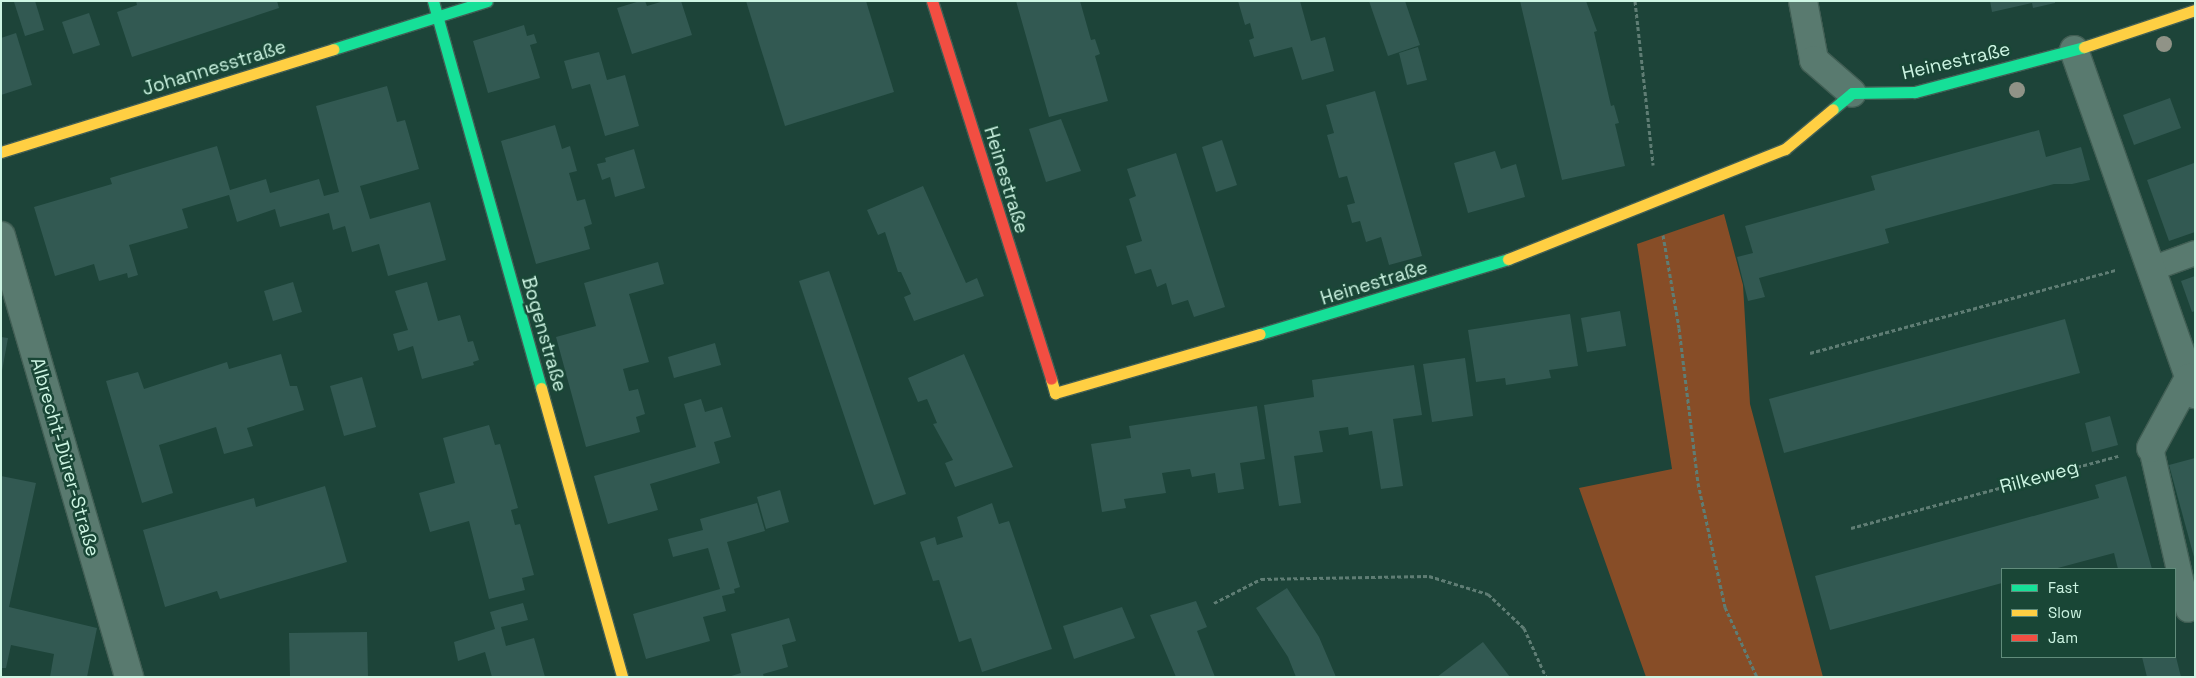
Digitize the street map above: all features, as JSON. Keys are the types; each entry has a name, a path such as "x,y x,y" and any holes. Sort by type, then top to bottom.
{"street":[{"name":"Bogenstraße","path":"433,1 622,677"},
{"name":"Johannesstraße","path":"1,152 487,1"},
{"name":"Heinestraße","path":"932,1 1055,393 1476,271 1657,202 1785,149 1852,93 1915,92 2074,50 2195,10"},
{"path":"1803,1 1814,60 1852,93"},
{"path":"2074,50 2192,386 2151,448"},
{"name":"Albrecht-Dürer-Straße","path":"1,236 130,677"}],"lane":[{"path":"2149,265 2195,253"},
{"path":"2151,448 2188,610"}],"path":[{"path":"1635,1 1657,202 1679,328 1698,483 1725,607 1757,677"},
{"path":"1810,353 2149,265"},
{"name":"Rilkeweg","path":"1851,528 2151,448"},
{"path":"1214,603 1261,580 1429,576 1488,594 1524,628 1546,677"}],"shaded area":[{"path":"1724,214 1743,285 1750,404 1823,677 1646,677 1579,488 1672,469 1637,244"}],"building":[{"path":"35,1 44,30 25,36 14,2"},
{"path":"136,1 277,1 279,8 132,57 117,12 137,5"},
{"path":"645,1 647,6 664,1 681,1 692,35 632,54 617,8"},
{"path":"746,1 866,1 894,92 785,126"},
{"path":"1016,1 1080,1 1091,40 1095,39 1100,54 1095,56 1108,101 1049,117"},
{"path":"1238,1 1300,1 1311,41 1325,37 1334,71 1302,80 1292,47 1254,57 1249,40 1254,38 1250,23 1245,25"},
{"path":"1369,1 1405,1 1420,45 1388,56"},
{"path":"1520,1 1586,1 1597,31 1594,32 1611,106 1614,105 1619,123 1615,124 1625,166 1562,180"},
{"path":"1990,1 2055,1 2055,3 2033,8 2032,3 1992,12"},
{"path":"89,13 100,45 73,54 62,22"},
{"path":"524,25 527,36 534,34 537,43 530,45 540,78 488,93 473,41"},
{"path":"16,33 32,85 1,95 1,38"},
{"path":"1418,47 1427,80 1407,85 1399,53"},
{"path":"599,52 607,80 625,75 639,126 605,136 590,84 572,89 564,61"},
{"path":"387,86 397,122 405,120 419,169 360,186 370,219 430,202 446,260 388,276 379,244 352,252 345,226 333,230 329,213 280,227 275,209 237,222 229,195 182,209 188,228 129,245 138,275 128,278 127,273 99,281 94,264 55,276 34,207 112,184 110,178 217,146 230,190 266,179 270,193 319,179 324,196 339,192 316,106"},
{"path":"1375,91 1422,256 1389,265 1381,237 1366,242 1360,221 1352,223 1347,205 1355,203 1347,176 1339,178 1327,135 1334,133 1326,105"},
{"path":"2170,98 2181,128 2134,145 2123,115"},
{"path":"1061,119 1081,171 1046,182 1029,129"},
{"path":"555,125 562,149 570,146 577,171 569,173 577,201 585,199 592,224 584,227 590,249 536,264 501,141"},
{"path":"2039,130 2046,157 2081,147 2090,180 2072,184 2054,184 1885,229 1889,243 1759,278 1765,297 1748,301 1737,257 1753,253 1745,226 1875,190 1871,176"},
{"path":"1222,140 1237,185 1216,192 1202,147"},
{"path":"634,149 645,188 615,197 610,177 602,180 597,164 606,162 605,158"},
{"path":"1495,151 1501,169 1516,164 1525,197 1468,213 1454,163"},
{"path":"1176,153 1225,307 1194,317 1188,300 1172,305 1166,283 1157,287 1151,269 1135,274 1126,246 1142,241 1129,199 1136,196 1127,169"},
{"path":"2194,163 2195,232 2169,241 2147,180"},
{"path":"923,186 966,283 977,278 984,296 914,321 904,297 911,294 901,272 898,272 885,232 878,235 867,210"},
{"path":"658,262 664,284 629,294 649,362 623,369 629,391 638,389 645,414 636,417 640,432 586,447 556,337 596,326 584,283"},
{"path":"829,271 906,494 874,505 799,281"},
{"path":"2195,276 2195,311 2192,312 2181,281"},
{"path":"293,282 302,312 273,321 264,291"},
{"path":"427,282 438,321 460,315 468,342 473,341 479,360 473,362 474,365 422,379 413,346 398,351 393,334 408,330 395,291"},
{"path":"1620,311 1626,346 1587,352 1581,318"},
{"path":"1570,314 1578,366 1549,370 1551,378 1506,385 1505,378 1476,382 1468,330"},
{"path":"2065,319 2080,373 1784,453 1769,399"},
{"path":"1,337 8,338 2,371 1,371"},
{"path":"715,343 721,365 674,378 668,357"},
{"path":"281,354 290,386 297,386 304,410 247,428 253,446 224,454 216,427 159,445 173,493 142,503 106,381 138,372 144,389 227,362 229,369"},
{"path":"964,354 1013,467 955,487 945,463 953,460 933,424 937,423 927,399 918,402 908,378"},
{"path":"1465,358 1473,416 1432,422 1423,364"},
{"path":"1414,365 1422,415 1393,419 1403,486 1381,489 1372,431 1349,435 1348,427 1319,431 1323,452 1294,456 1301,503 1279,506 1264,405 1314,397 1312,380"},
{"path":"362,377 376,427 344,436 330,386"},
{"path":"701,399 705,412 722,407 731,437 714,442 720,463 650,484 658,510 608,524 594,476 696,447 684,404"},
{"path":"1257,406 1265,459 1240,463 1244,489 1218,493 1215,473 1192,477 1190,469 1162,473 1166,493 1124,499 1126,508 1102,512 1091,444 1131,438 1129,426"},
{"path":"2110,416 2118,445 2092,452 2085,423"},
{"path":"489,425 495,445 500,444 518,508 511,510 515,525 520,524 534,575 522,578 525,590 489,599 469,521 430,532 419,493 455,483 443,438"},
{"path":"2195,458 2195,557 2194,557 2169,465"},
{"path":"1,476 36,483 9,607 97,628 87,677 50,677 54,654 11,645 6,668 1,668"},
{"path":"2126,476 2152,568 2118,568 2114,553 2058,568 2001,568 2001,583 1830,630 1815,576 2099,498 2095,485"},
{"path":"325,486 347,562 220,599 217,591 165,607 143,530 254,498 256,507"},
{"path":"780,490 789,522 766,529 757,497"},
{"path":"757,503 765,531 727,542 740,587 734,589 735,593 722,596 726,611 703,617 710,641 646,659 633,614 720,589 708,548 673,557 668,539 703,530 700,519"},
{"path":"992,503 999,524 1009,521 1052,649 982,672 971,638 959,642 939,580 933,581 920,542 935,537 937,545 963,537 957,517"},
{"path":"1287,588 1319,637 1336,677 1296,677 1288,657 1256,608"},
{"path":"1196,601 1207,627 1197,631 1215,677 1176,677 1150,615"},
{"path":"523,603 528,620 501,627 506,646 534,638 545,677 492,677 485,652 458,661 454,642 495,629 490,612"},
{"path":"1122,607 1135,638 1074,659 1063,626"},
{"path":"789,618 796,641 782,645 788,667 763,674 764,677 728,677 741,673 731,634"},
{"path":"367,632 368,677 290,677 289,633"},
{"path":"1483,642 1510,677 1437,677"},
{"path":"2176,657 2181,677 2147,677 2142,658"}],"traffic: fast":[{"path":"433,1 541,388"},
{"path":"333,49 487,1"},
{"path":"1833,109 1852,93 1915,92 2084,47"},
{"path":"1260,334 1508,259"}],"traffic: slow":[{"path":"2084,47 2195,10"},
{"path":"1,152 333,49"},
{"path":"1508,259 1785,149 1833,109"},
{"path":"1051,379 1055,393 1260,334"},
{"path":"541,388 622,677"}],"traffic: jam":[{"path":"932,1 1051,379"}]}
